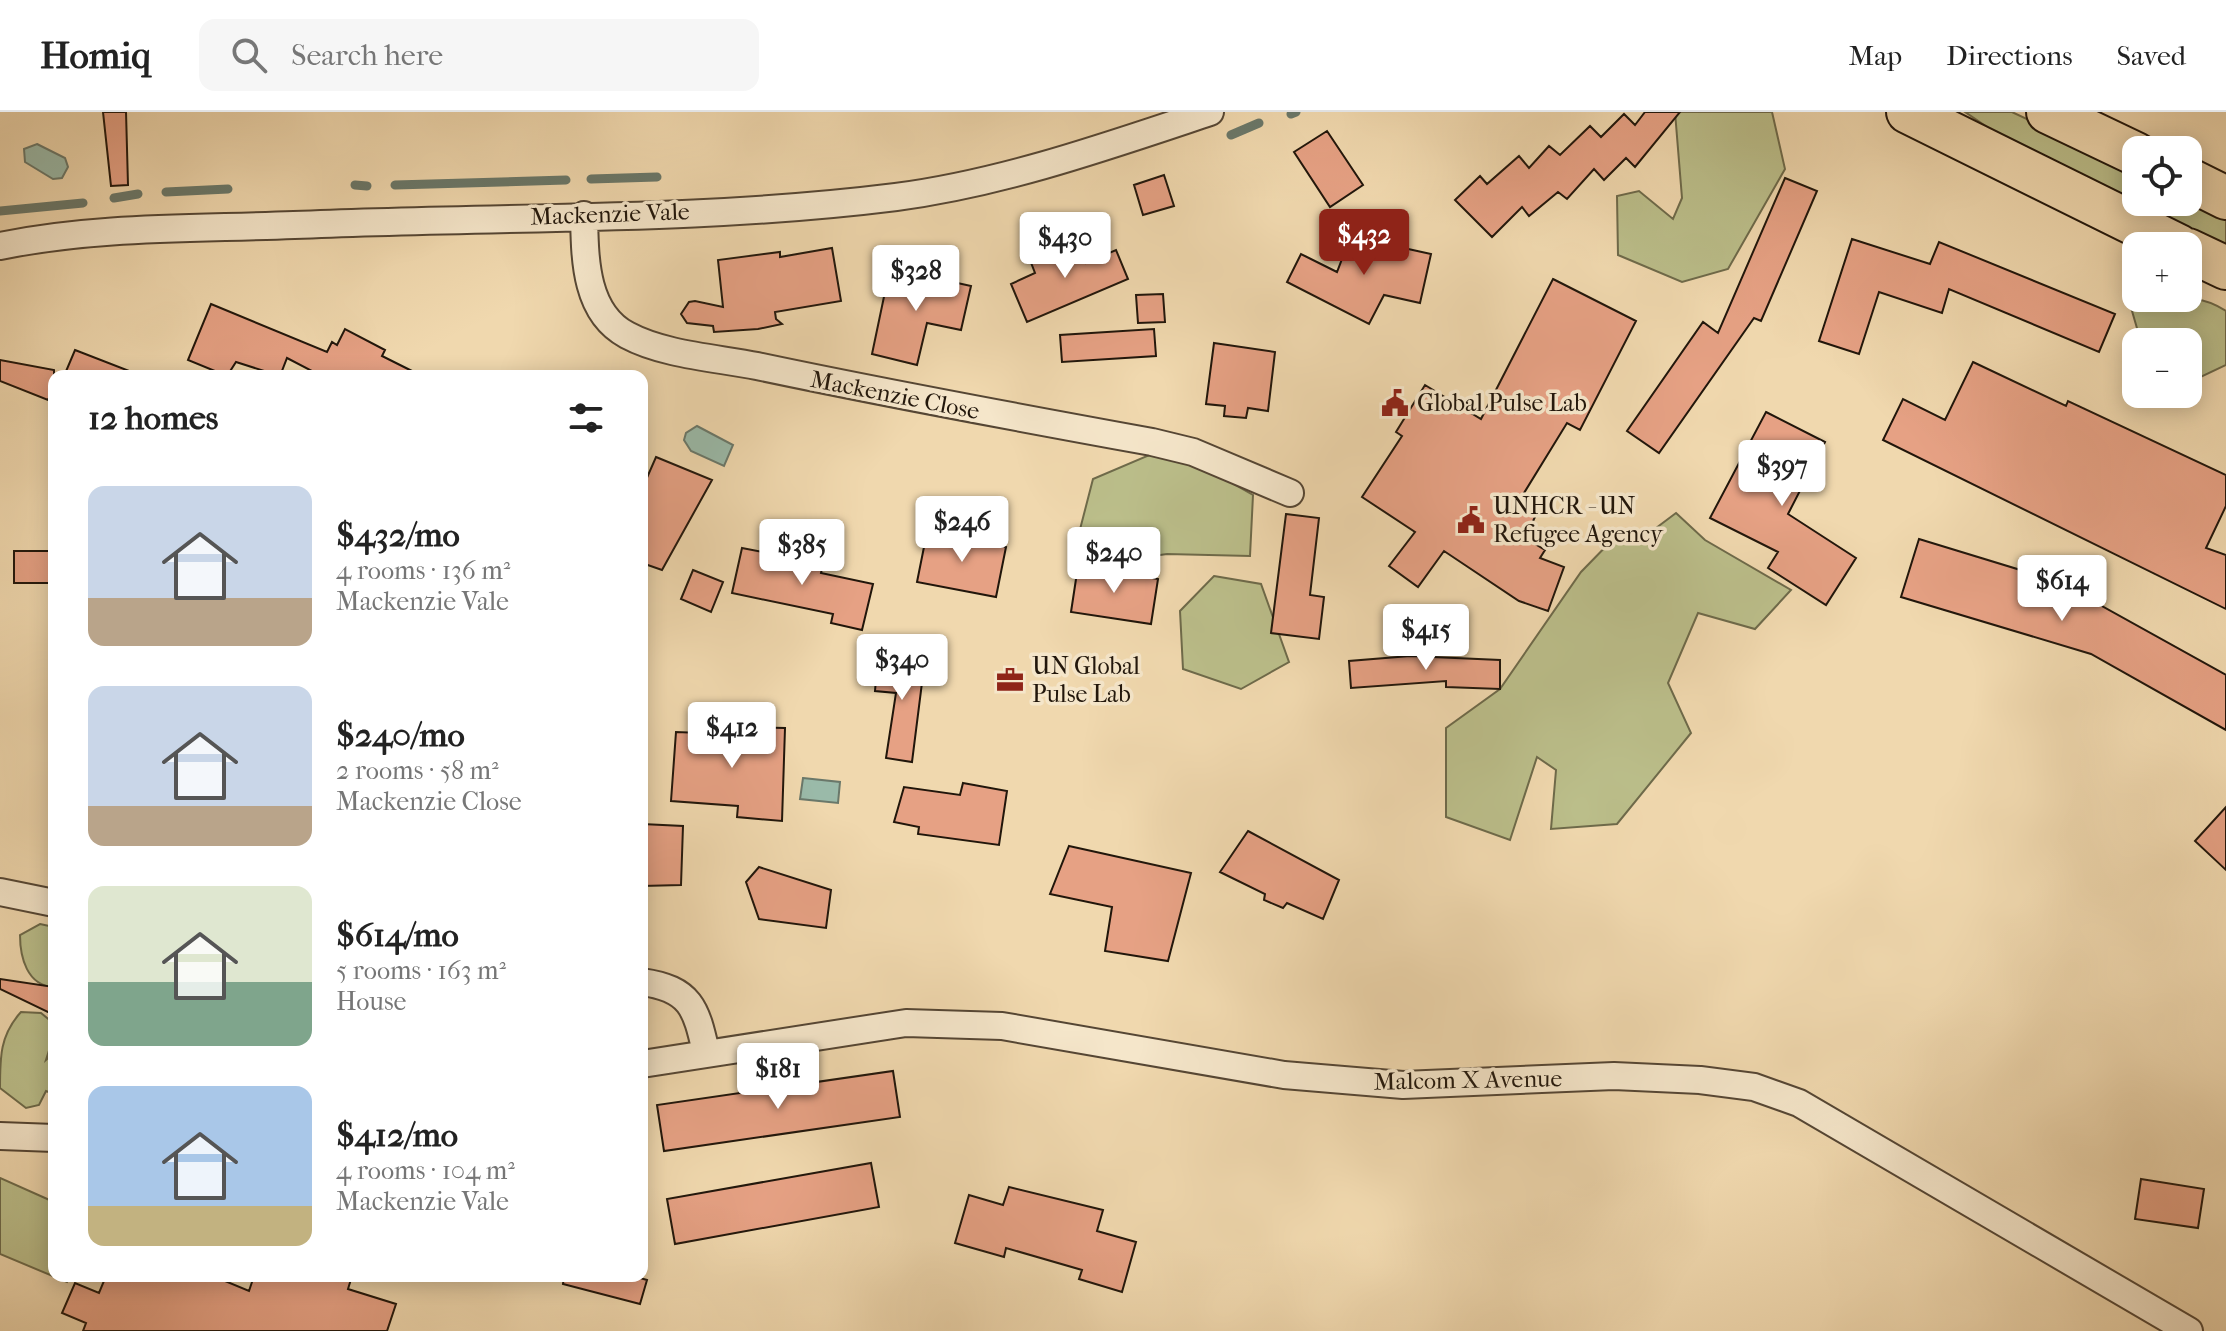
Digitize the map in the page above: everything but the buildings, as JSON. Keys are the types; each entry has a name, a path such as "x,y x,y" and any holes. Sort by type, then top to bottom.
{"main road":[{"path":"1908,112 2151,232"},
{"path":"2048,112 2122,147"},
{"path":"2202,186 2226,198"},
{"path":"2202,257 2226,268"}],"street":[{"name":"Mackenzie Vale","path":"0,246 73,234 208,225 584,215 900,196 1033,166 1210,112"},
{"name":"Mackenzie Close","path":"584,215 585,269 608,318 626,335 658,346 851,387 1152,442 1193,452 1290,493"},
{"path":"0,892 48,902"},
{"path":"648,983 662,985 681,994 697,1012 706,1052"},
{"name":"Malcom X Avenue","path":"648,1063 906,1023 1002,1026 1284,1075 1403,1085 1614,1076 1754,1087 1799,1103 2189,1331"},
{"path":"0,1136 48,1138"}],"green space":[{"path":"1675,112 1772,112 1785,169 1728,269 1682,282 1618,255 1617,196 1639,191 1673,219 1682,198"},
{"path":"1965,112 2012,112 2122,164 2122,195 1996,133"},
{"path":"2202,206 2226,214 2226,246 2165,216 2202,216"},
{"path":"2202,300 2215,305 2226,311 2226,365 2202,376 2202,328 2137,328 2132,312 2202,312"},
{"path":"1168,447 1253,495 1250,556 1167,554 1132,559 1077,541 1093,479"},
{"path":"1676,513 1705,540 1791,590 1755,629 1698,613 1668,683 1691,733 1617,824 1551,829 1556,770 1537,757 1510,840 1446,817 1446,728 1500,689 1581,572 1618,534 1652,531"},
{"path":"1214,576 1261,584 1289,662 1241,689 1183,669 1180,611"},
{"path":"40,924 48,926 48,986 37,982 27,969 20,935"},
{"path":"21,1012 41,1013 48,1019 48,1092 39,1105 26,1108 0,1088 3,1047"},
{"path":"0,1178 48,1199 48,1274 0,1254"}],"shaded area":[{"path":"37,144 65,158 68,167 62,178 53,179 25,162 24,149"},
{"path":"697,426 733,445 724,466 691,451 684,440 686,433"},
{"path":"803,778 840,782 838,803 800,799"}],"waterway":[{"path":"1291,114 1296,112"},
{"path":"1231,135 1259,123"},
{"path":"591,179 657,177"},
{"path":"395,185 566,180"},
{"path":"355,185 367,186"},
{"path":"166,192 228,189"},
{"path":"114,198 138,194"},
{"path":"0,211 83,203"}],"place":[{"name":"Global Pulse Lab","path":"1395,403"},
{"name":"UNHCR - UN Refugee Agency","path":"1471,520"},
{"name":"UN Global Pulse Lab","path":"1010,680"}]}
